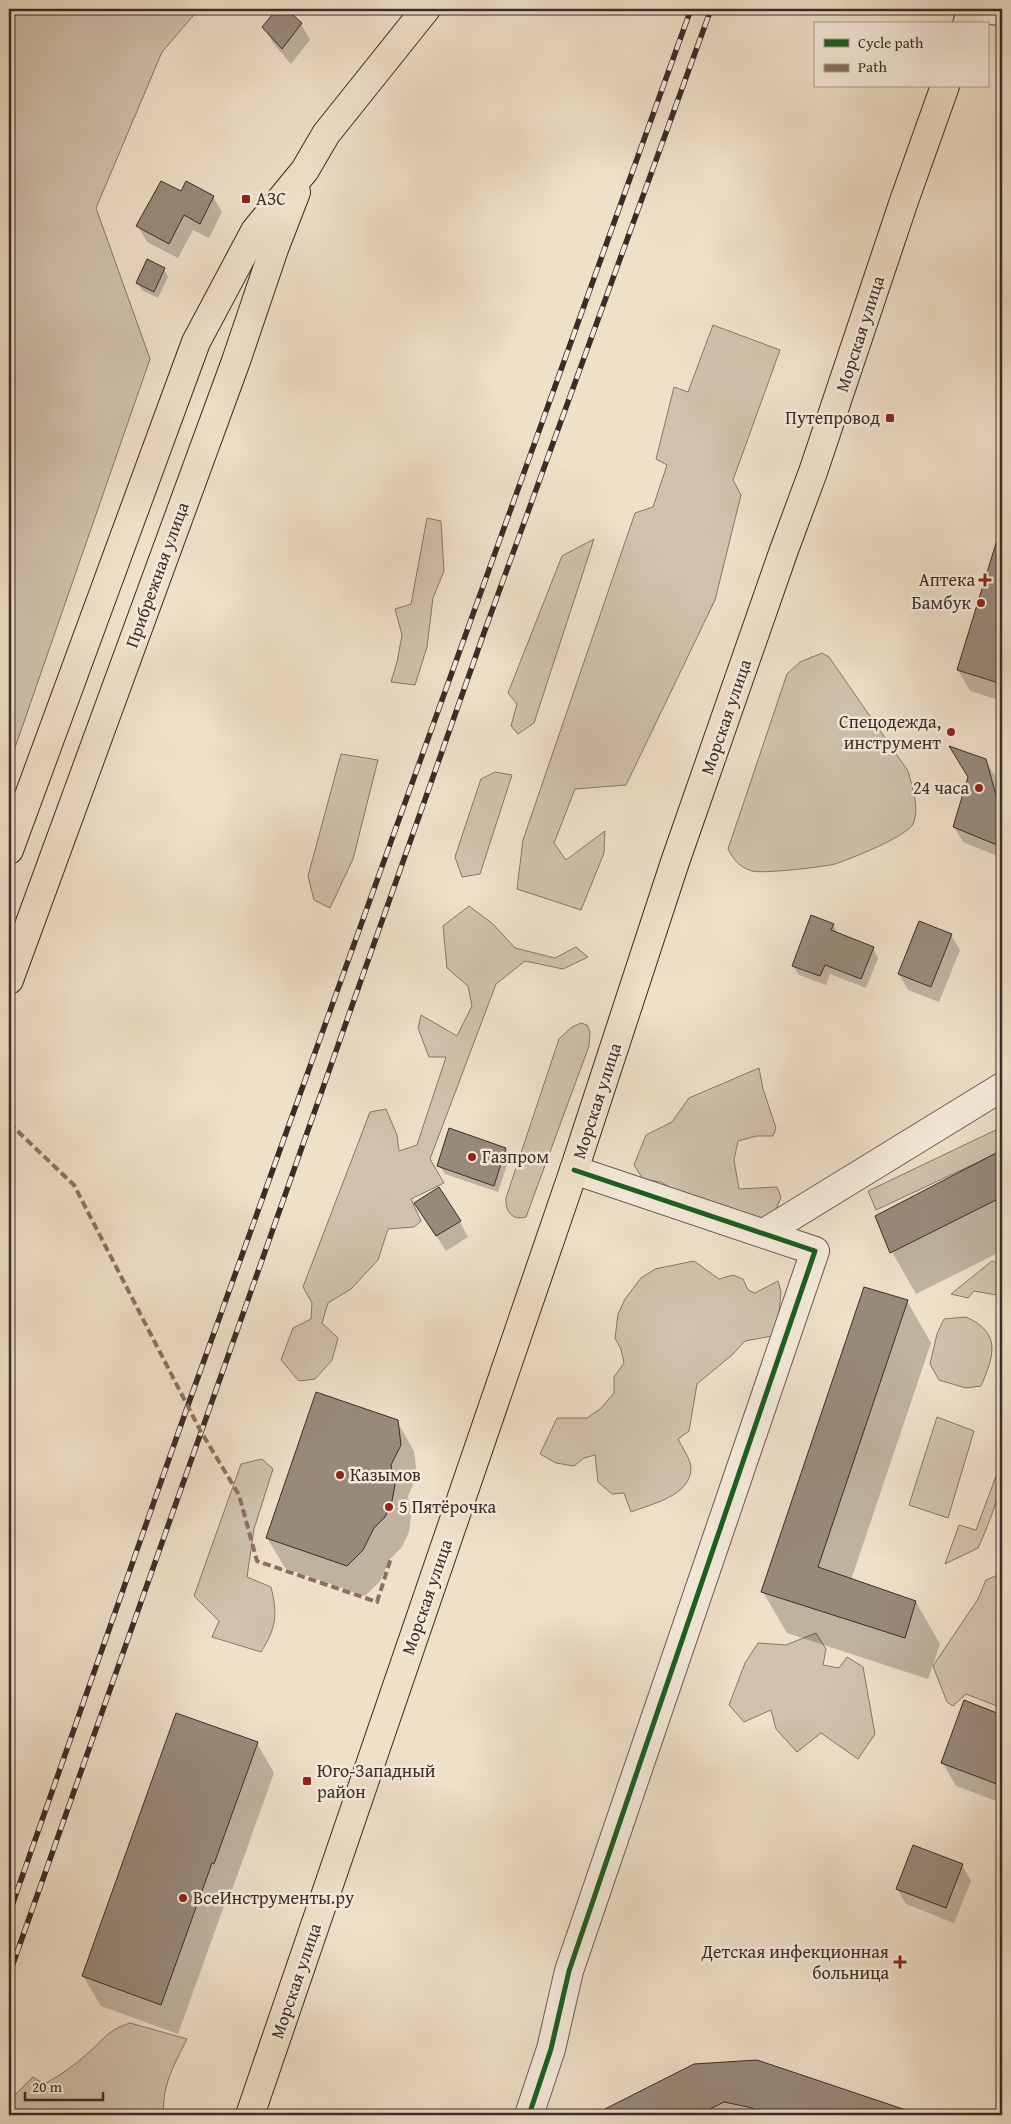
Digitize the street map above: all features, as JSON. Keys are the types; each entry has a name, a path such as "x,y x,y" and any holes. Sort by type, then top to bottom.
{"main road":[{"name":"Прибрежная улица","path":"9,980 233,370 274,249 305,170 326,134 426,9"},
{"path":"968,22 972,9"},
{"name":"Морская улица","path":"250,2115 574,1170 675,862 813,472 904,201 944,88"},
{"name":"Прибрежная улица","path":"9,850 196,342 255,231 305,170"}],"street":[{"path":"978,9 1002,11"},
{"path":"764,1233 1002,1087"},
{"path":"529,2115 551,2049 569,1971 815,1250 574,1170"}],"shaded area":[{"path":"9,9 199,9 162,52 96,208 150,359 9,765"},
{"path":"713,325 780,350 733,480 741,495 715,600 626,785 575,789 554,843 566,860 605,831 604,853 581,910 517,889 523,840 635,513 653,507 667,465 656,459 674,387 688,392"},
{"path":"427,518 441,521 444,571 433,598 427,647 415,685 391,682 402,635 395,609 411,604"},
{"path":"594,539 534,723 518,734 511,726 517,704 508,693 562,556"},
{"path":"822,653 829,657 908,771 916,804 915,818 913,824 900,835 864,853 835,864 779,871 752,871 737,863 728,849 787,674 800,662"},
{"path":"341,754 378,760 353,859 330,908 314,900 308,876"},
{"path":"495,772 512,775 480,874 462,877 455,857 481,779"},
{"path":"469,906 493,924 515,948 555,958 576,947 588,957 563,969 525,961 496,984 430,1159 444,1183 411,1199 421,1221 414,1227 388,1229 378,1260 351,1289 328,1303 322,1323 338,1338 332,1360 315,1379 299,1381 281,1360 293,1328 311,1319 312,1303 303,1287 370,1112 386,1109 397,1135 399,1151 417,1145 446,1057 429,1057 418,1028 421,1015 457,1036 472,1006 468,986 447,968 443,926"},
{"path":"581,1023 587,1025 590,1032 589,1046 526,1217 517,1218 508,1211 506,1198 559,1039 572,1027"},
{"path":"759,1068 763,1089 776,1128 773,1136 757,1136 738,1141 734,1160 739,1189 777,1187 781,1197 775,1212 765,1226 680,1193 661,1182 643,1179 634,1165 646,1135 672,1122 689,1098"},
{"path":"1002,1127 1002,1151 876,1210 868,1191"},
{"path":"694,1261 719,1279 733,1275 743,1279 748,1290 755,1293 778,1281 781,1292 777,1335 745,1341 732,1355 697,1384 689,1431 678,1439 691,1465 689,1478 684,1486 668,1498 631,1512 624,1493 612,1494 598,1482 595,1455 584,1458 574,1466 556,1463 540,1454 557,1418 587,1418 600,1409 614,1393 614,1377 624,1363 621,1349 615,1338 618,1314 625,1299 641,1278 655,1269"},
{"path":"992,1261 1002,1264 1002,1296 974,1291 968,1298 951,1294"},
{"path":"966,1317 978,1323 985,1330 992,1346 989,1365 981,1386 966,1388 939,1380 930,1364 937,1334 944,1319"},
{"path":"937,1417 974,1431 948,1518 909,1505"},
{"path":"262,1459 273,1469 254,1529 247,1577 271,1587 273,1597 275,1614 273,1628 261,1652 212,1637 219,1621 194,1596 241,1464"},
{"path":"1002,1460 1002,1472 995,1505 978,1548 945,1564 959,1525 976,1530"},
{"path":"1002,1573 1002,1708 966,1694 953,1706 947,1702 933,1666 978,1599 986,1580"},
{"path":"816,1633 826,1649 823,1665 839,1668 847,1657 863,1667 875,1734 858,1759 821,1733 797,1752 776,1729 771,1710 744,1722 729,1705 745,1663 758,1643 786,1645"},
{"path":"130,2023 187,2039 167,2085 164,2115 9,2115 13,2097 33,2077 44,2084 50,2081 78,2061 111,2032"}],"building":[{"path":"277,9 286,9 302,23 282,49 262,27"},
{"path":"161,181 181,191 186,181 214,196 200,224 184,215 169,244 136,226"},
{"path":"147,259 165,268 154,292 136,283"},
{"path":"997,540 1002,541 1002,684 957,670"},
{"name":"24 часа","path":"949,746 986,759 1002,817 1002,847 953,827 968,777"},
{"path":"811,915 834,924 831,930 874,947 861,979 825,965 820,976 792,966"},
{"path":"919,921 952,934 931,987 898,974"},
{"name":"Газпром","path":"449,1128 506,1148 494,1186 437,1166"},
{"path":"1002,1150 1002,1197 890,1253 875,1216"},
{"path":"439,1187 461,1221 436,1236 414,1203"},
{"path":"864,1287 908,1300 818,1567 916,1601 905,1638 761,1592"},
{"name":"Казымов","path":"316,1392 398,1420 401,1445 391,1465 395,1485 392,1501 385,1517 374,1528 363,1550 347,1566 266,1538"},
{"path":"964,1700 1002,1715 1002,1786 941,1763"},
{"path":"176,1713 258,1742 161,2005 82,1976"},
{"path":"913,1845 963,1864 946,1908 896,1889"},
{"path":"757,2060 909,2111 909,2115 772,2115 724,2102 698,2115 593,2115 694,2064"}],"railway":[{"path":"9,1914 188,1405 691,9"},
{"path":"9,1975 485,630 711,9"}],"marked path":[{"path":"9,1123 74,1185 200,1430 239,1495 257,1561 377,1602 391,1558"}],"cycle path":[{"path":"529,2115 551,2049 569,1971 815,1251 574,1170"}],"place":[{"name":"АЗС","path":"246,199"},
{"name":"Путепровод","path":"890,418"},
{"name":"Аптека","path":"985,580"},
{"name":"Бамбук","path":"981,603"},
{"name":"Спецодежда, инструмент","path":"951,732"},
{"name":"24 часа","path":"979,788"},
{"name":"Газпром","path":"472,1157"},
{"name":"Казымов","path":"340,1475"},
{"name":"5 Пятёрочка","path":"389,1507"},
{"name":"Юго-Западный район","path":"307,1781"},
{"name":"ВсеИнструменты.ру","path":"183,1898"},
{"name":"Детская инфекционная больница","path":"900,1962"}]}
